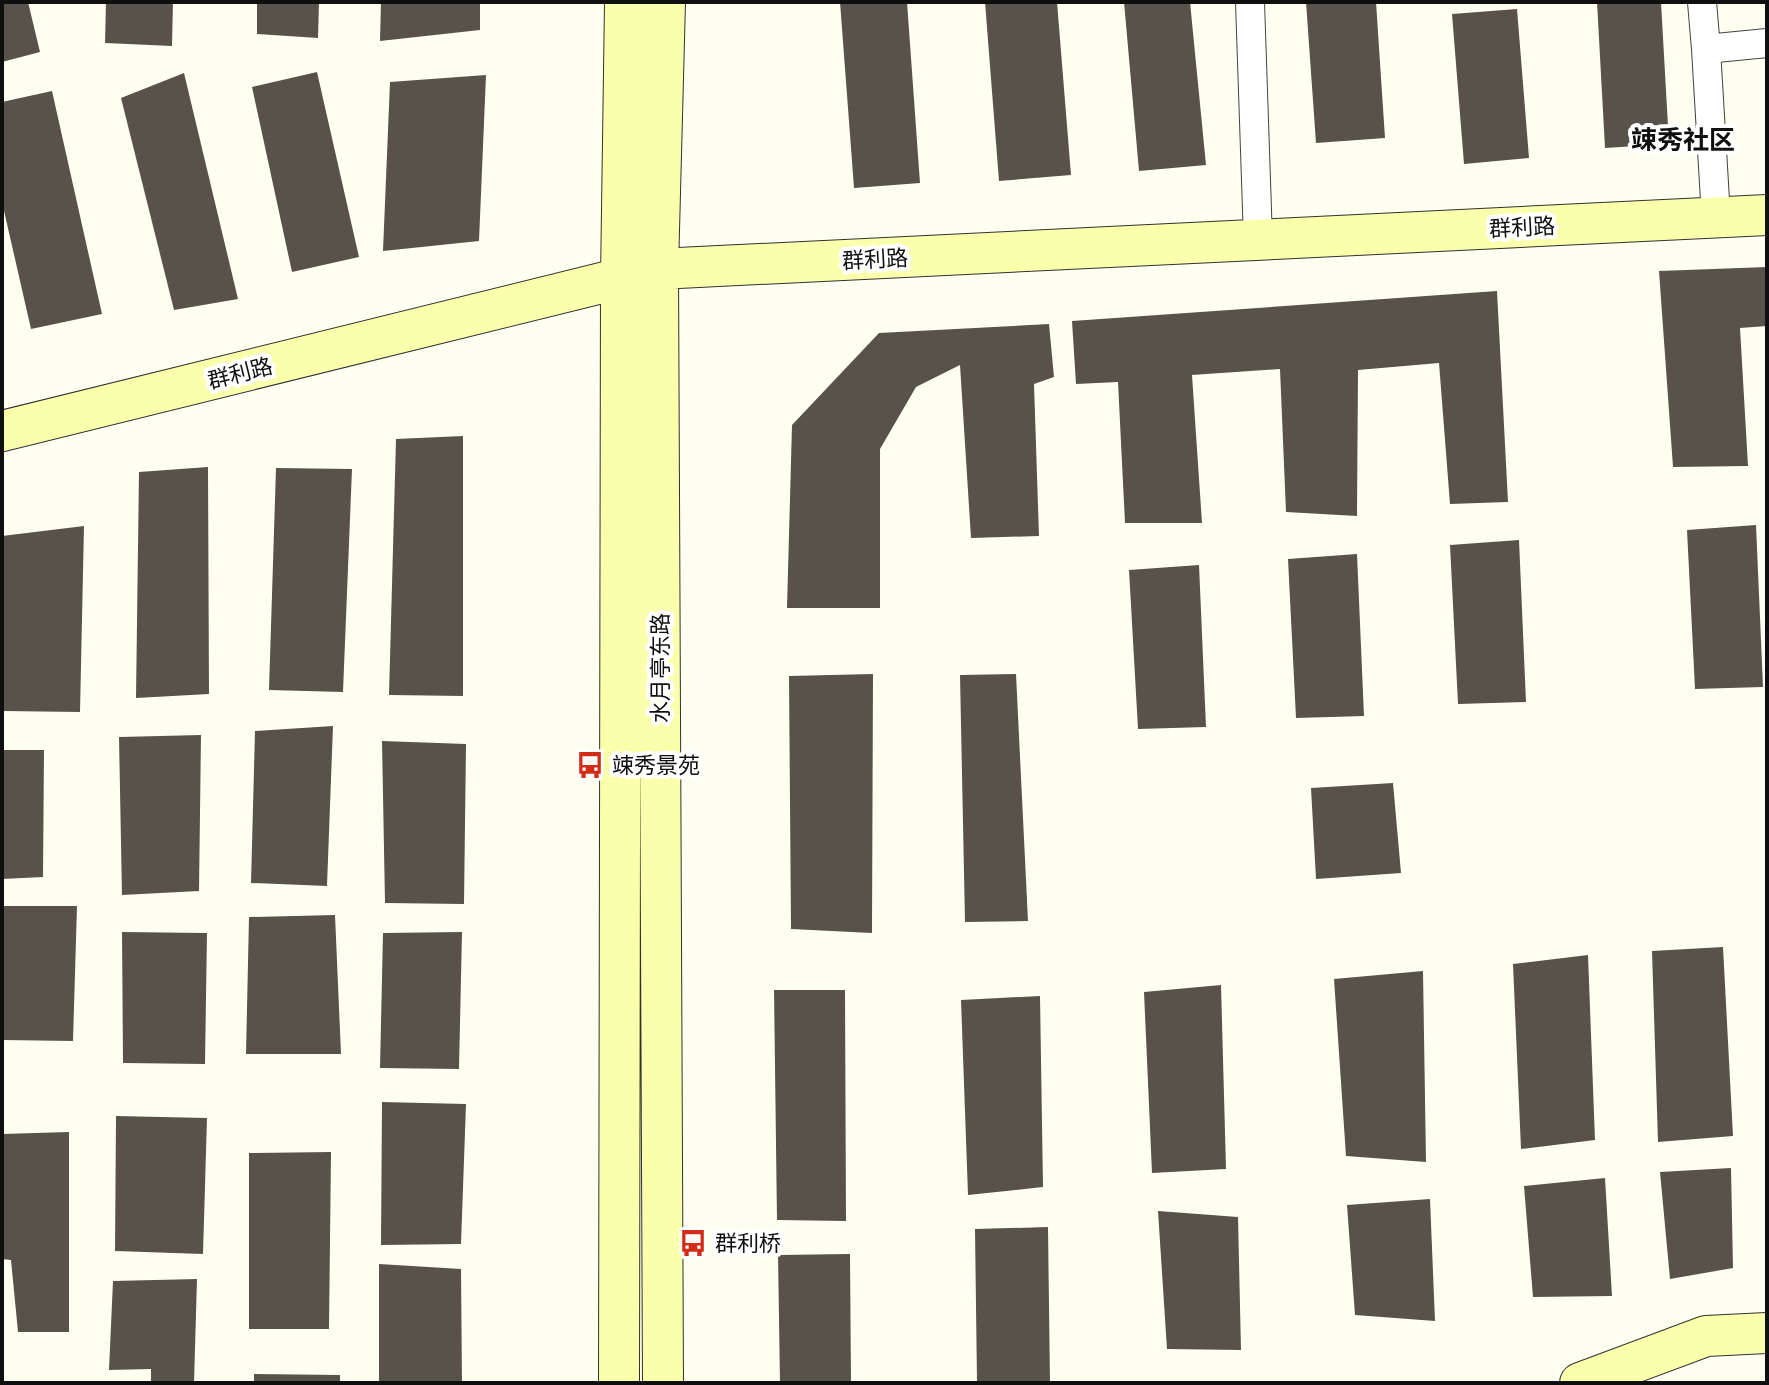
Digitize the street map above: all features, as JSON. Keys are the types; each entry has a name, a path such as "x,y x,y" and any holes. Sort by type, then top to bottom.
{"main road":[{"name":"水月亭东路","path":"625,2 640,274 663,1383"},
{"name":"水月亭东路","path":"619,1383 640,274 665,2"},
{"name":"群利路","path":"2,431 640,274 1767,215"},
{"path":"1580,1383 1706,1336 1767,1333"}],"street":[{"path":"1250,2 1258,240"},
{"path":"1702,2 1716,217"},
{"path":"1706,49 1767,43"}],"building":[{"path":"2,2 28,2 40,52 2,62"},
{"path":"106,2 173,2 172,46 105,43"},
{"path":"257,2 319,2 318,38 257,34"},
{"path":"381,2 480,2 480,30 380,41"},
{"path":"840,2 907,2 920,183 854,188"},
{"path":"985,2 1057,2 1071,175 999,181"},
{"path":"1124,2 1190,2 1206,165 1139,171"},
{"path":"1306,2 1376,2 1385,138 1316,143"},
{"path":"1597,2 1661,2 1669,144 1605,148"},
{"path":"1517,9 1529,158 1464,164 1452,14"},
{"path":"317,72 359,257 292,272 252,87"},
{"path":"184,73 238,299 174,310 121,98"},
{"path":"486,75 479,241 383,251 390,82"},
{"path":"52,91 102,314 31,329 2,202 2,102"},
{"path":"1767,267 1767,326 1740,328 1748,466 1673,467 1659,271"},
{"path":"1497,291 1508,502 1450,504 1439,363 1358,370 1357,516 1286,512 1280,369 1192,375 1202,523 1125,523 1118,382 1076,384 1072,321"},
{"path":"1049,324 1054,377 1034,384 1039,536 971,538 960,365 916,387 880,449 880,608 787,608 792,425 879,333"},
{"path":"463,436 463,696 389,695 396,439"},
{"path":"208,467 209,694 136,698 139,472"},
{"path":"276,468 352,469 343,692 269,690"},
{"path":"1756,525 1763,687 1695,689 1687,530"},
{"path":"84,526 80,712 2,711 2,536"},
{"path":"1519,540 1526,702 1458,704 1450,545"},
{"path":"1357,554 1364,716 1296,718 1288,559"},
{"path":"1199,565 1206,727 1138,729 1129,570"},
{"path":"873,674 872,933 791,929 789,676"},
{"path":"1016,674 1028,921 965,922 960,675"},
{"path":"333,726 327,886 251,883 255,731"},
{"path":"201,735 199,891 122,895 119,737"},
{"path":"382,741 466,744 464,904 385,903"},
{"path":"2,750 44,750 43,877 2,879"},
{"path":"1393,783 1401,873 1316,879 1311,788"},
{"path":"2,906 77,906 73,1041 2,1040"},
{"path":"335,915 341,1054 246,1054 249,917"},
{"path":"122,932 207,933 205,1064 123,1063"},
{"path":"462,932 459,1069 380,1068 383,933"},
{"path":"1723,947 1733,1136 1658,1142 1652,951"},
{"path":"1588,955 1595,1140 1521,1149 1513,964"},
{"path":"1423,971 1426,1162 1346,1156 1334,979"},
{"path":"1221,985 1226,1169 1152,1173 1144,992"},
{"path":"774,990 845,990 846,1221 777,1220"},
{"path":"1040,996 1043,1187 968,1195 961,1000"},
{"path":"382,1102 466,1104 461,1244 381,1245"},
{"path":"116,1116 207,1118 203,1254 115,1251"},
{"path":"69,1132 69,1332 18,1332 11,1260 2,1259 2,1134"},
{"path":"331,1152 329,1329 249,1329 249,1153"},
{"path":"1731,1168 1733,1268 1670,1279 1660,1172"},
{"path":"1605,1178 1612,1296 1533,1297 1524,1186"},
{"path":"1430,1199 1435,1321 1355,1315 1347,1205"},
{"path":"1158,1211 1238,1217 1241,1350 1167,1349"},
{"path":"1048,1227 1050,1383 977,1383 975,1229"},
{"path":"850,1254 851,1383 780,1383 778,1255"},
{"path":"379,1264 461,1269 462,1383 379,1383"},
{"path":"197,1279 194,1383 151,1383 151,1369 109,1370 113,1281"},
{"path":"254,1374 340,1375 340,1383 254,1383"}],"place":[{"name":"竦秀景苑","path":"590,765"},
{"name":"群利桥","path":"693,1243"}],"district":[{"name":"竦秀社区","path":"1683,140"}]}
